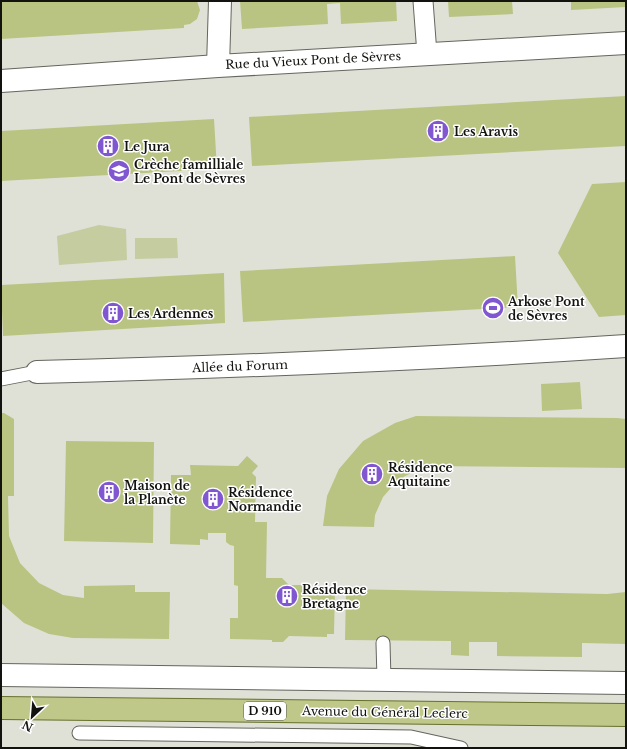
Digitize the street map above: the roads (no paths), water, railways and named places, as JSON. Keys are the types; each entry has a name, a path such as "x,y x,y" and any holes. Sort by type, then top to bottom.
{"main road":[{"name":"Avenue du Général Leclerc","path":"1,708 626,715"}],"street":[{"path":"218,66 220,1"},
{"path":"422,1 427,54"},
{"name":"Rue du Vieux Pont de Sèvres","path":"1,81 218,66 626,44"},
{"name":"Allée du Forum","path":"37,372 443,358 626,346"},
{"path":"1,675 626,683"}],"lane":[{"path":"1,380 37,372"},
{"path":"383,643 384,679"},
{"path":"79,733 411,737 461,748"}],"place":[{"name":"Les Aravis","path":"438,131"},
{"name":"Le Jura","path":"108,146"},
{"name":"Crèche familliale Le Pont de Sèvres","path":"119,171"},
{"name":"Arkose Pont de Sèvres","path":"493,308"},
{"name":"Les Ardennes","path":"113,313"},
{"name":"Résidence Aquitaine","path":"372,474"},
{"name":"Maison de la Planète","path":"109,492"},
{"name":"Résidence Normandie","path":"213,499"},
{"name":"Résidence Bretagne","path":"287,596"}]}
